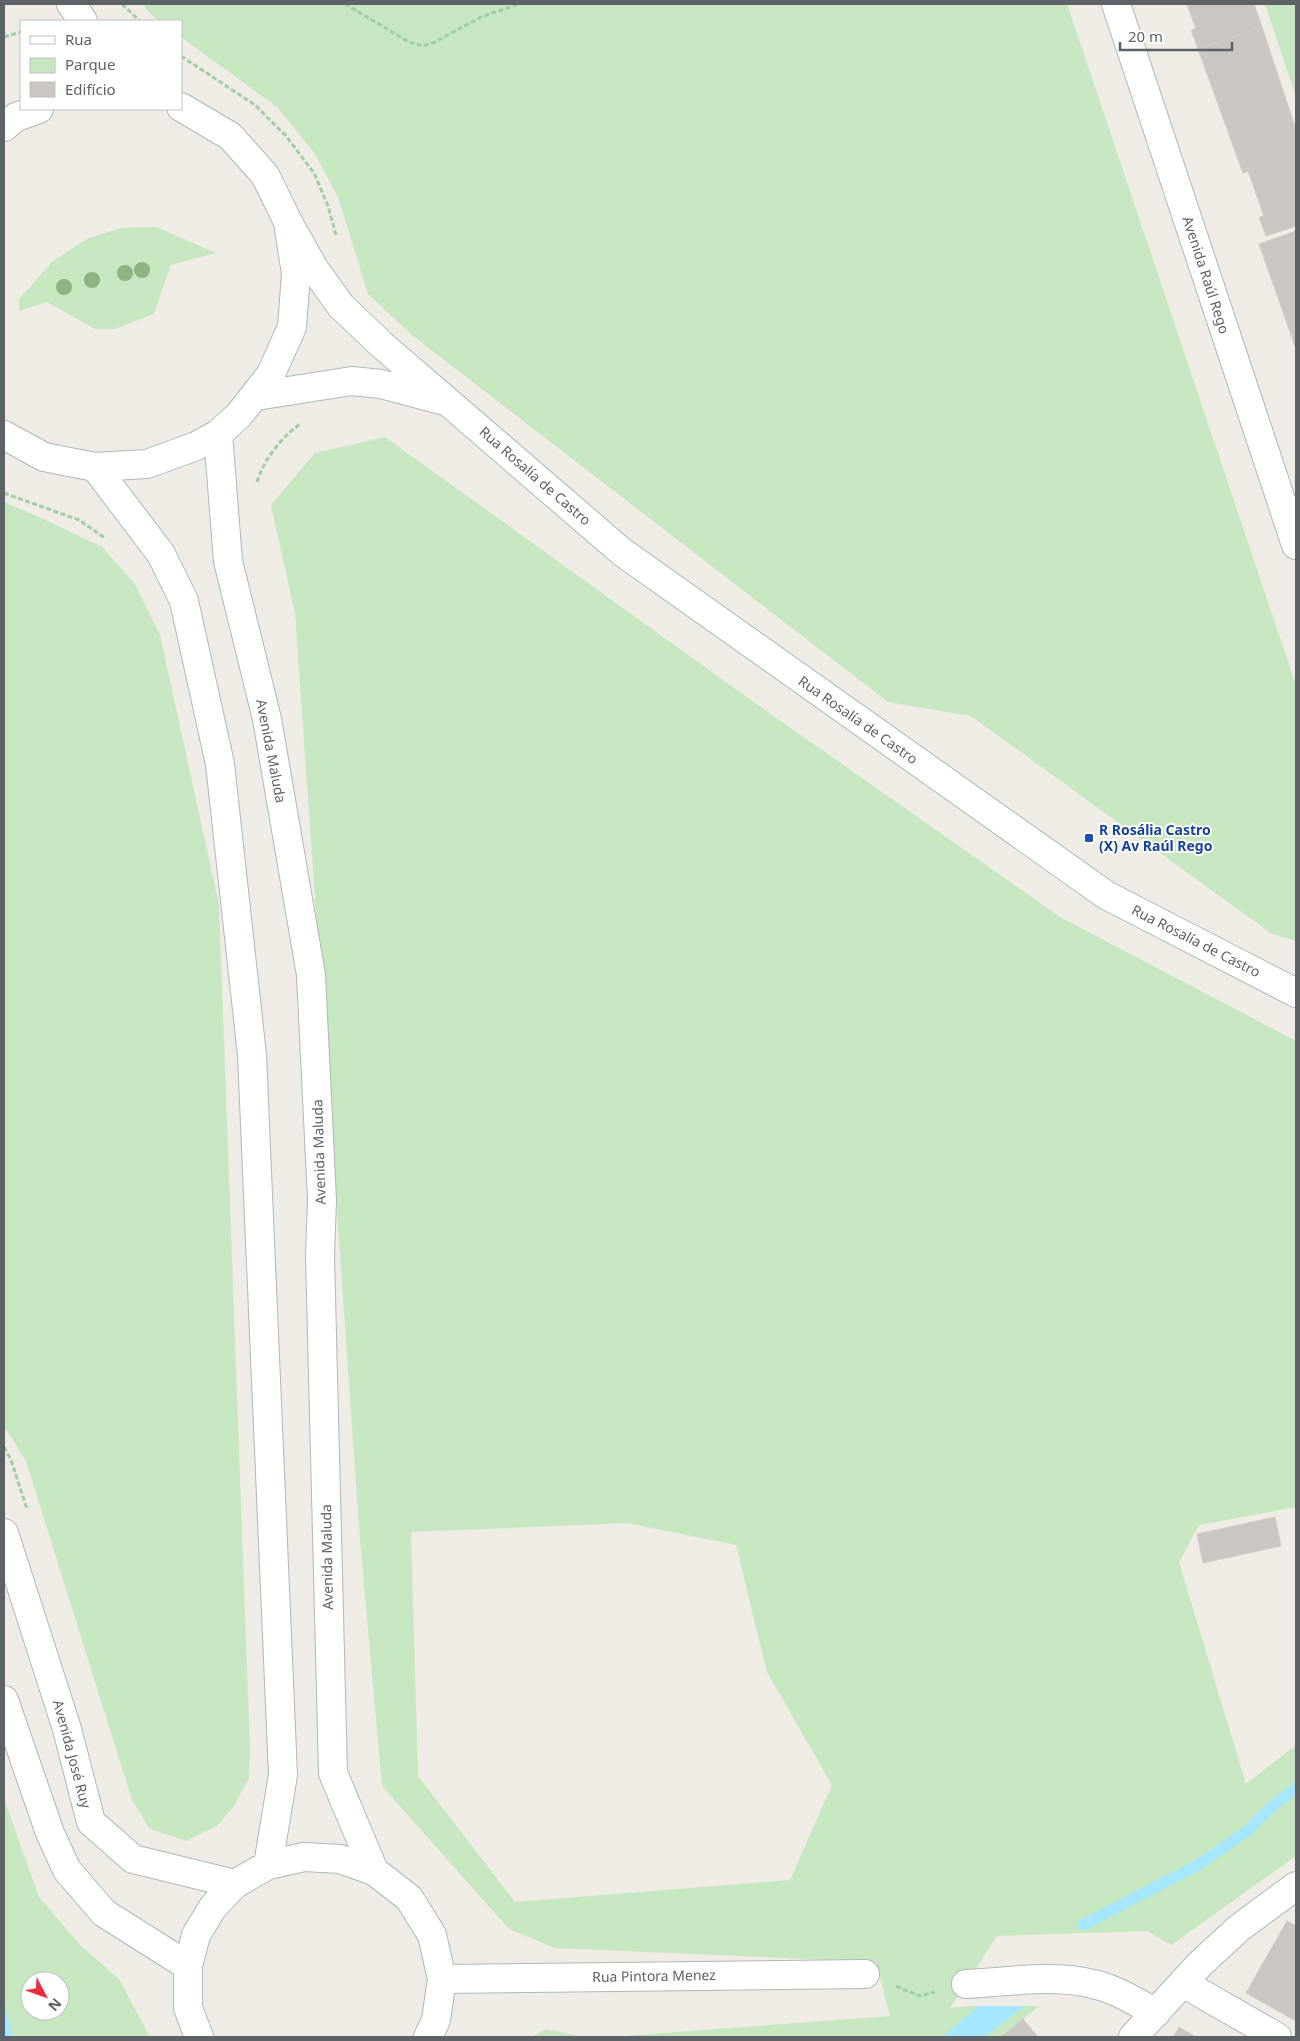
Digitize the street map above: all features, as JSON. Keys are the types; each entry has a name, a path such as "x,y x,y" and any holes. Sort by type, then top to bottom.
{"main road":[{"path":"71,4 82,20"},
{"name":"Avenida Raúl Rego","path":"1116,4 1296,546"},
{"path":"4,436 44,457 95,467 148,464 196,446 218,434 256,396 271,374 292,327 296,274 288,222 265,175 230,136 182,108"},
{"path":"4,127 16,117 36,110"},
{"name":"Rua Rosalía de Castro","path":"288,222 315,270 341,306 382,345 622,552 1106,895 1296,994"},
{"name":"Rua Rosalía de Castro","path":"256,396 352,380 381,384 449,402"},
{"name":"Avenida Maluda","path":"218,434 228,561 267,719 311,975 322,1200 320,1256 333,1773 374,1871"},
{"path":"95,467 161,554 184,601 220,764 252,1055 283,1775 268,1865"},
{"name":"Avenida José Ruy","path":"4,1533 67,1729 91,1822 133,1859 235,1884"},
{"path":"4,1700 50,1833 67,1870 104,1913 188,1966"},
{"path":"199,2037 188,2008 188,1966 196,1935 213,1907 235,1884 268,1865 304,1857 340,1859 374,1871 409,1898 432,1935 442,1979 436,2020 428,2037"},
{"path":"1134,2037 1200,1964 1239,1928 1296,1886"},
{"name":"Rua Pintora Menez","path":"442,1979 865,1974"},
{"path":"966,1984 1049,1980 1092,1984 1113,1990 1156,2013"},
{"path":"1183,1983 1277,2037"}],"path":[{"path":"122,4 139,20"},
{"path":"345,4 409,42 423,46 435,42 481,17 519,4"},
{"path":"4,37 20,32"},
{"path":"865,1974 920,1996 966,1984"}],"green space":[{"path":"143,4 1067,4 1296,685 1296,941 1272,934 971,716 888,702 413,336 368,294 338,197 315,154 277,107 182,38 182,20 164,20 151,14"},
{"path":"1265,4 1296,4 1296,97"},
{"path":"156,227 216,253 171,265 154,314 115,329 95,329 47,302 19,311 19,299 54,260 89,238 121,228"},
{"path":"385,437 755,703 1060,917 1296,1041 1296,1507 1199,1525 1179,1562 1246,1784 1296,1745 1296,1856 1171,1945 1147,1931 997,1936 950,2008 970,2006 1039,2006 1001,2037 609,2037 890,2016 876,1962 555,1948 509,1929 382,1786 360,1540 295,613 271,505 315,453","holes":["627,1523 736,1545 767,1672 832,1785 790,1880 515,1902 418,1776 411,1532"]},
{"path":"4,502 102,547 135,584 160,635 219,905 250,1750 249,1778 233,1807 217,1826 186,1841 150,1829 132,1800 26,1461 4,1426"},
{"path":"4,1799 39,1897 80,1945 119,1979 150,2037 4,2037"},
{"path":"546,2029 583,2037 532,2037"}],"water":[{"path":"4,2001 13,2037 4,2037"},
{"path":"979,2006 1025,2006 984,2037 942,2037"}],"pier":[{"path":"979,2004 1025,2004 1027,2006 975,2006"}],"building":[{"path":"1187,4 1254,4 1262,27 1198,49 1191,30 1196,29"},
{"path":"1262,27 1296,130 1296,226 1266,236 1259,217 1264,216 1248,171 1243,173 1198,49"},
{"path":"1296,231 1296,349 1259,244"},
{"path":"1275,1517 1281,1546 1203,1563 1197,1534"},
{"path":"1287,1921 1296,1926 1296,2021 1246,1993"},
{"path":"1023,2019 1038,2037 1001,2037"},
{"path":"1179,2027 1196,2037 1173,2037"}],"waterway":[{"path":"1083,1925 1198,1865 1250,1829 1268,1810 1296,1788"}],"place":[{"name":"R Rosália Castro (X) Av Raúl Rego","path":"1089,838"}]}
